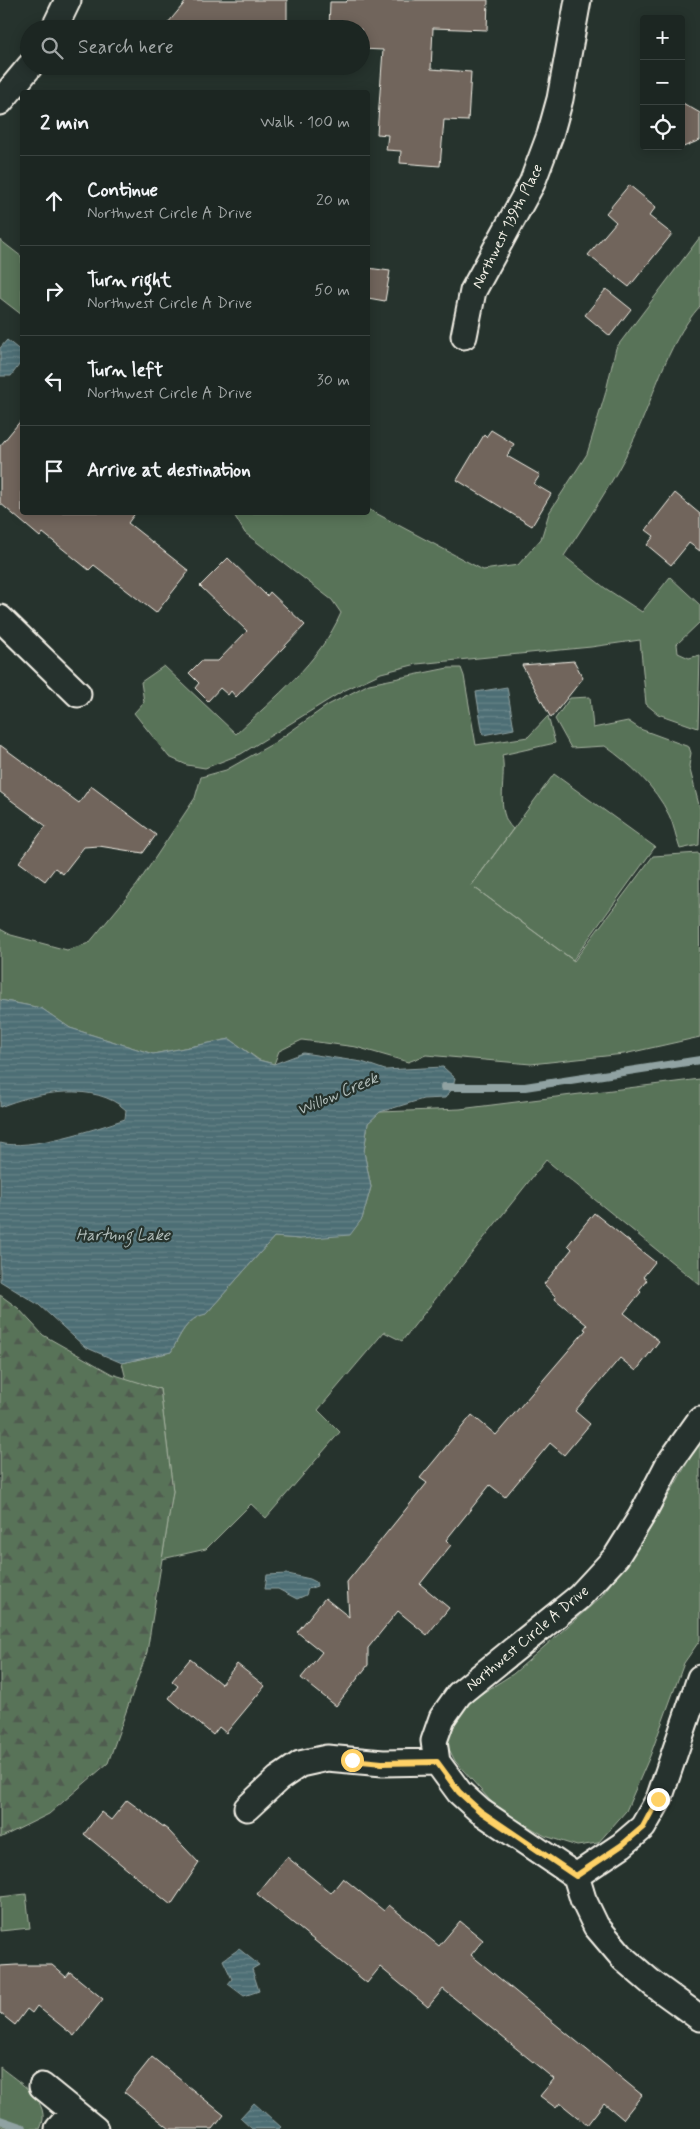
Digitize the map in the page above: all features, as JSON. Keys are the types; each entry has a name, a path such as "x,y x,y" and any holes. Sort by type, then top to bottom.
{"street":[{"path":"58,20 68,0"},
{"name":"Northwest 139th Place","path":"464,336 474,291 532,183 550,135 560,99 578,0"},
{"path":"0,102 22,75"},
{"path":"0,618 78,694"},
{"name":"Northwest Circle A Drive","path":"437,1762 434,1741 442,1718 459,1694 580,1597 616,1557 641,1518 668,1465 700,1420"},
{"path":"576,1876 622,1845 643,1827 658,1799 700,1678"},
{"path":"247,1808 278,1779 300,1764 327,1758 382,1763 437,1762 459,1792 480,1811 576,1876 583,1899 596,1926 624,1959 653,1984 700,2018"},
{"path":"42,2086 66,2120 95,2129"}],"green space":[{"path":"700,237 700,306 677,339 668,356 623,461 564,556 605,588 642,612 670,577 700,605 700,622 677,644 678,653 689,658 700,655 698,728 658,714 646,704 640,640 591,647 417,664 381,673 343,691 241,754 205,768 187,765 169,757 134,713 144,702 141,682 164,666 236,734 309,663 332,631 341,613 332,600 245,533 234,515 370,515 370,510 483,570 518,565 541,539 549,513 587,454 605,395 616,348"},
{"path":"0,240 20,255 20,313 0,298"},
{"path":"448,668 461,668 464,676 476,745 528,737 548,716 555,743 502,755 502,804 507,822 513,829 471,886 554,774 655,847 573,960 475,888 574,961 653,856 699,853 700,1037 624,1054 531,1064 426,1055 408,1062 356,1047 302,1040 279,1051 274,1064 259,1060 230,1039 153,1054 70,1028 41,1008 0,1000 0,929 11,935 67,950 89,943 137,885 195,798 201,777 226,770 274,743 328,705 369,684"},
{"path":"590,697 593,728 628,721 640,729 689,747 691,753 689,766 700,809 699,845 680,849 671,819 657,795 633,768 605,746 571,748 555,719 570,698"},
{"path":"700,1079 700,1285 546,1160 402,1341 384,1332 318,1410 340,1432 266,1518 251,1504 206,1549 162,1559 173,1491 160,1389 126,1379 122,1363 171,1352 181,1334 193,1319 206,1314 274,1237 300,1239 362,1219 371,1187 364,1152 368,1123 380,1112 460,1109"},
{"path":"0,1295 18,1308 43,1335 112,1374 160,1389 173,1491 147,1652 108,1763 49,1814 0,1838"},
{"path":"700,1440 700,1640 684,1663 650,1756 626,1811 598,1843 577,1846 545,1836 496,1807 455,1761 446,1743 465,1704 513,1674 600,1598 646,1536"},
{"path":"26,1894 30,1928 0,1931 0,1897"},
{"path":"0,2067 24,2086 38,2101 43,2119 40,2129 15,2129 0,2126"}],"water":[{"path":"7,340 20,350 20,364 11,376 0,376 0,348"},
{"path":"507,687 514,729 483,735 476,692"},
{"name":"Hartung Lake","path":"0,1000 41,1008 70,1028 153,1054 230,1039 258,1060 274,1064 303,1053 362,1062 385,1070 443,1067 455,1078 453,1088 445,1098 423,1099 380,1112 368,1123 364,1152 371,1187 362,1219 350,1235 300,1239 274,1237 206,1314 193,1319 181,1334 171,1352 122,1363 85,1347 39,1305 0,1281 0,1143 12,1145 27,1144 62,1138 125,1119 126,1110 113,1101 98,1095 82,1092 65,1092 31,1097 0,1107"},
{"path":"288,1574 310,1579 316,1582 317,1586 308,1589 306,1595 297,1599 278,1589 265,1589 267,1575"},
{"path":"239,1949 259,1965 252,1969 259,1991 244,1996 228,1984 232,1979 223,1960"},
{"path":"254,2103 281,2127 279,2129 252,2129 240,2118"}],"building":[{"path":"187,0 287,0 287,20 170,20"},
{"path":"348,0 488,0 487,30 433,28 431,69 471,72 468,121 444,120 440,166 400,163 401,151 386,150 388,135 377,134 383,50 370,49 370,20 329,20 330,2 346,2"},
{"path":"685,104 700,113 700,140 685,146"},
{"path":"629,185 656,207 649,216 672,234 629,287 588,255 616,222 606,213"},
{"path":"370,268 390,271 385,301 370,298"},
{"path":"606,289 631,309 610,336 585,315"},
{"path":"20,421 20,515 134,515 128,523 189,571 156,613 94,565 89,570 43,533 40,537 0,503 0,446"},
{"path":"491,430 514,444 507,456 540,475 534,484 551,494 532,526 457,480 484,435 486,437"},
{"path":"675,493 700,514 700,551 689,543 671,565 647,545 654,536 646,530"},
{"path":"228,558 267,596 270,592 305,625 236,697 231,691 228,695 220,688 208,701 195,688 199,683 189,673 201,661 218,661 247,631 200,586"},
{"path":"574,661 583,678 551,718 522,665"},
{"path":"0,745 79,803 91,786 156,835 143,853 99,846 84,847 63,874 55,868 45,881 19,862 46,826 0,792"},
{"path":"594,1213 655,1262 643,1277 647,1280 639,1290 641,1292 624,1313 659,1341 636,1371 620,1358 575,1411 590,1424 564,1455 550,1443 505,1497 490,1485 446,1540 451,1545 420,1584 449,1608 427,1635 398,1611 368,1648 368,1665 336,1706 301,1678 322,1652 297,1632 325,1598 349,1617 347,1582 427,1483 420,1478 472,1415 496,1435 586,1330 584,1329 587,1325 555,1299 556,1297 544,1284 572,1249 568,1245"},
{"path":"190,1659 221,1684 237,1664 265,1686 226,1733 219,1727 213,1735 169,1698 178,1686 172,1681"},
{"path":"127,1800 168,1830 199,1863 171,1905 84,1834 101,1812 111,1820"},
{"path":"287,1857 331,1893 343,1878 384,1911 389,1905 439,1946 460,1921 483,1940 471,1955 642,2095 623,2119 604,2103 587,2125 560,2103 556,2108 540,2096 554,2079 443,1989 428,2007 380,1967 367,1983 257,1894"},
{"path":"52,1965 66,1977 70,1972 103,1999 74,2036 37,2006 32,2013 27,2009 15,2025 0,2013 0,1966"},
{"path":"152,2057 224,2115 213,2129 170,2129 124,2092"}],"waterway":[{"name":"Willow Creek","path":"444,1087 525,1087 700,1060"},
{"path":"0,2120 23,2128"}],"route":[{"path":"352,1760 382,1763 437,1762 459,1792 480,1811 576,1876 622,1845 643,1827 658,1799"}]}
